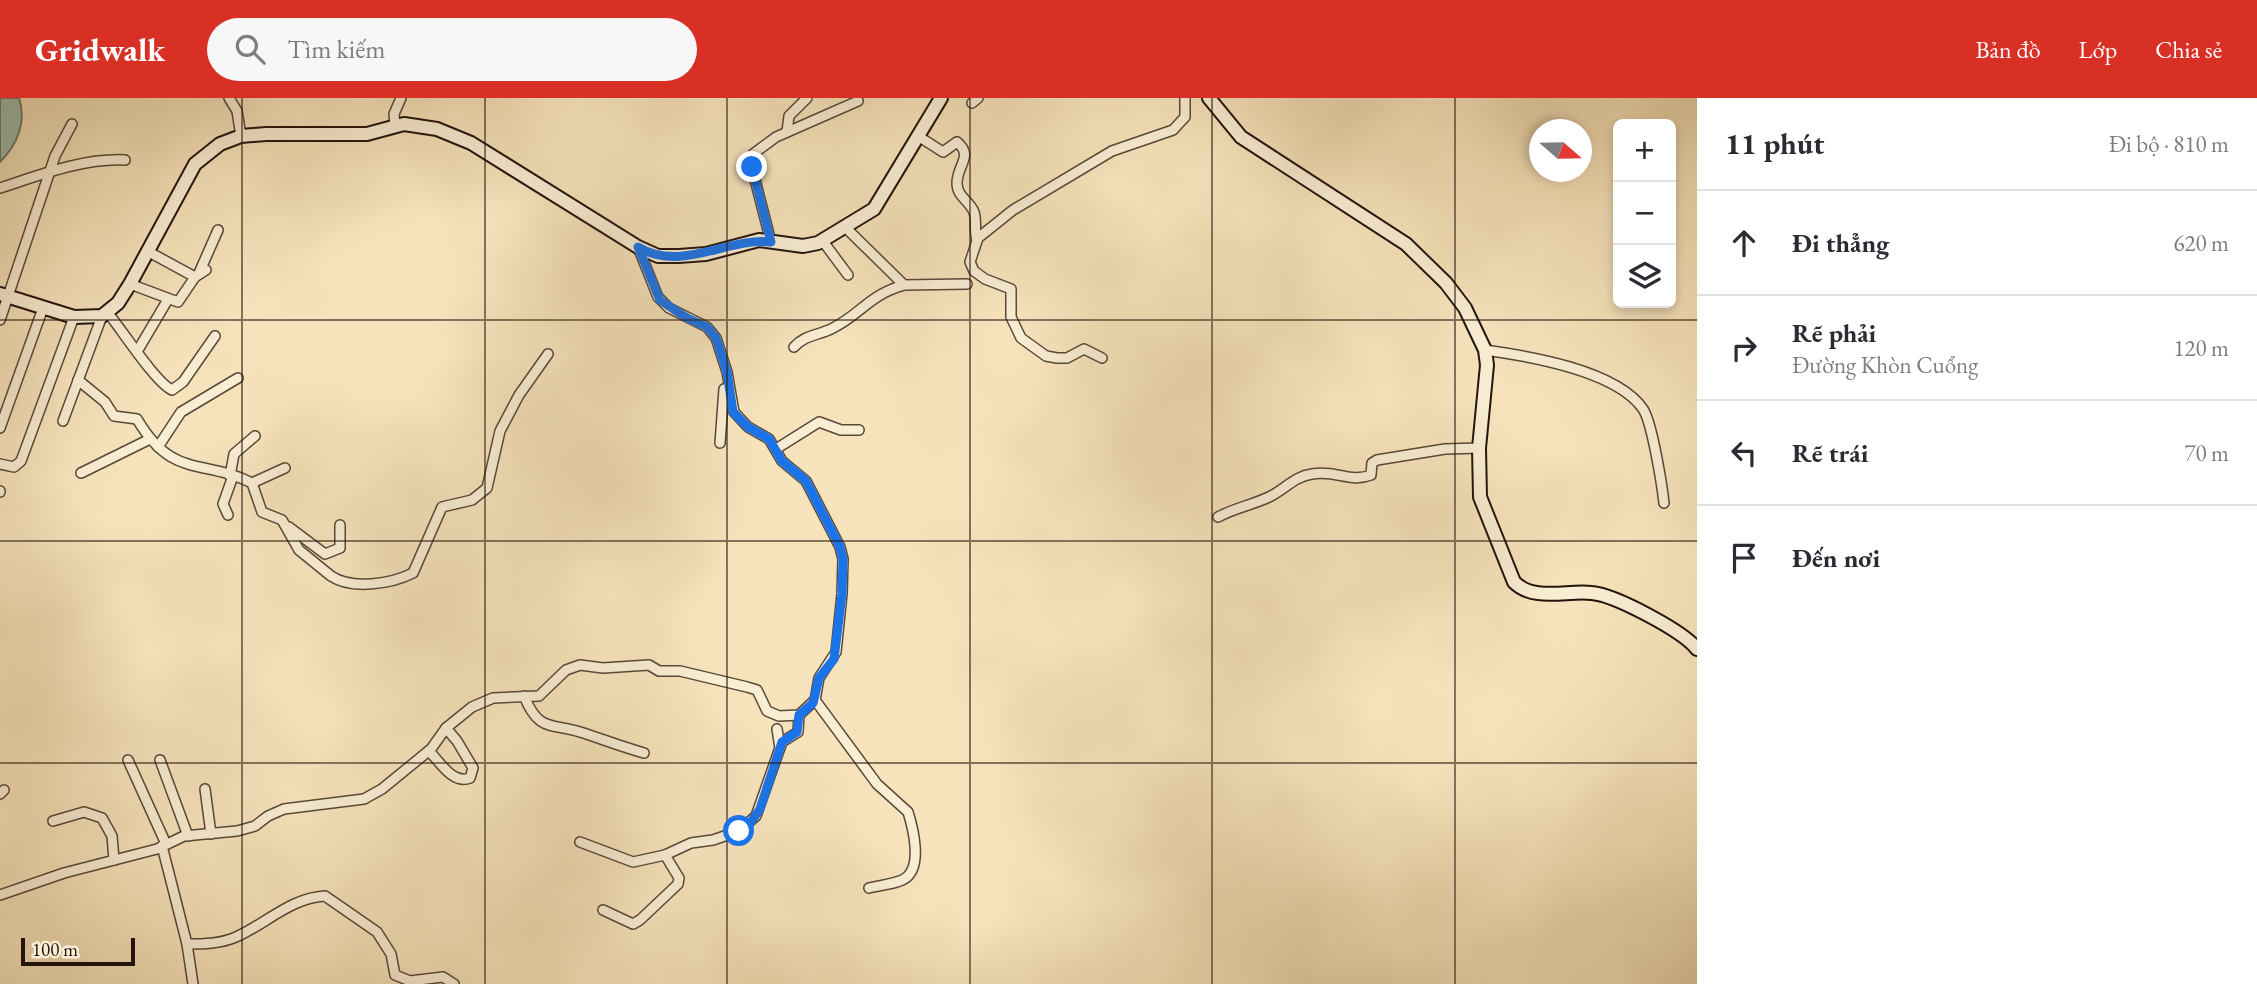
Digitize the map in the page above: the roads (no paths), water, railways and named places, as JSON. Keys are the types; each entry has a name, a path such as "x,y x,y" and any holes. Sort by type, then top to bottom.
{"street":[{"path":"229,98 237,111 241,136"},
{"path":"395,125 394,114 401,98"},
{"path":"787,132 789,116 807,98"},
{"path":"63,421 105,314 130,284 195,164 220,144 241,136 367,134 395,125 415,124 467,140 638,247 658,256 679,256 706,254 759,240 803,246 846,229 874,209 941,98"},
{"path":"977,240 1013,210 1112,150 1173,130 1185,117 1185,98"},
{"path":"1209,98 1241,137 1400,239 1433,269 1465,308 1485,350 1487,372 1479,449 1482,504 1517,585 1524,590 1545,593 1597,593 1677,630 1697,649"},
{"path":"771,242 752,160 754,154 787,132 858,101"},
{"path":"0,320 4,295 50,172 72,124"},
{"path":"918,136 943,152 957,142 965,150 966,158 957,178 958,190 974,212 977,240 970,262 972,268 985,279 1011,289 1011,317 1021,338 1051,357 1068,358 1084,349 1102,358"},
{"path":"0,188 50,172 102,160 125,160"},
{"path":"846,229 904,285"},
{"path":"130,284 167,301 181,300 200,274 218,230"},
{"path":"822,240 848,275"},
{"path":"580,842 633,862 666,855 691,842 713,840 739,831 751,822 760,809 780,748 785,740 797,732 799,715 815,700 819,678 836,652 843,559 806,481 782,461 769,439 748,427 733,412 728,378 716,338 707,327 687,318 660,300 638,247"},
{"path":"149,252 200,274"},
{"path":"794,347 807,336 835,328 884,291 904,285 967,284"},
{"path":"4,295 74,317 105,314"},
{"path":"138,350 167,301"},
{"path":"0,428 43,308"},
{"path":"105,314 138,350 154,376 173,390 183,382 215,336"},
{"path":"0,464 14,467 21,461 74,317"},
{"path":"1485,350 1569,368 1631,396 1646,414 1664,503"},
{"path":"288,526 305,557 337,580 369,583 391,581 413,573 442,507 472,500 487,488 500,431 519,395 548,354"},
{"path":"720,443 724,385 728,378"},
{"path":"158,447 181,412 238,379"},
{"path":"78,380 105,402 114,416 137,419 150,439 180,463 252,484 285,468"},
{"path":"776,449 819,422 841,430 859,430"},
{"path":"228,515 223,504 234,454 255,436"},
{"path":"81,473 150,439"},
{"path":"1218,517 1238,506 1269,497 1305,475 1331,471 1356,478 1371,475 1372,463 1377,460 1445,449 1479,449"},
{"path":"252,484 262,512 282,520 324,554 340,548 340,526"},
{"path":"0,895 188,836 255,826 284,809 364,799 382,789 429,751 446,728 472,707 485,701 539,696 566,670 580,665 610,668 649,665 659,671 680,671 757,690 771,714 799,715"},
{"path":"524,696 534,716 553,728 576,731 644,753"},
{"path":"815,700 873,780 908,812 914,855 910,873 901,880 869,888"},
{"path":"429,751 453,777 465,780 470,778 473,768 446,728"},
{"path":"777,729 780,748"},
{"path":"128,760 164,845 187,944 193,984"},
{"path":"160,760 188,836"},
{"path":"205,789 211,834"},
{"path":"53,821 84,812 102,818 111,836 114,860"},
{"path":"603,910 633,924 640,920 678,884 679,878 666,855"},
{"path":"187,944 210,944 234,938 282,909 325,896 377,932 391,954 395,975 410,981 443,977 454,984"}]}
